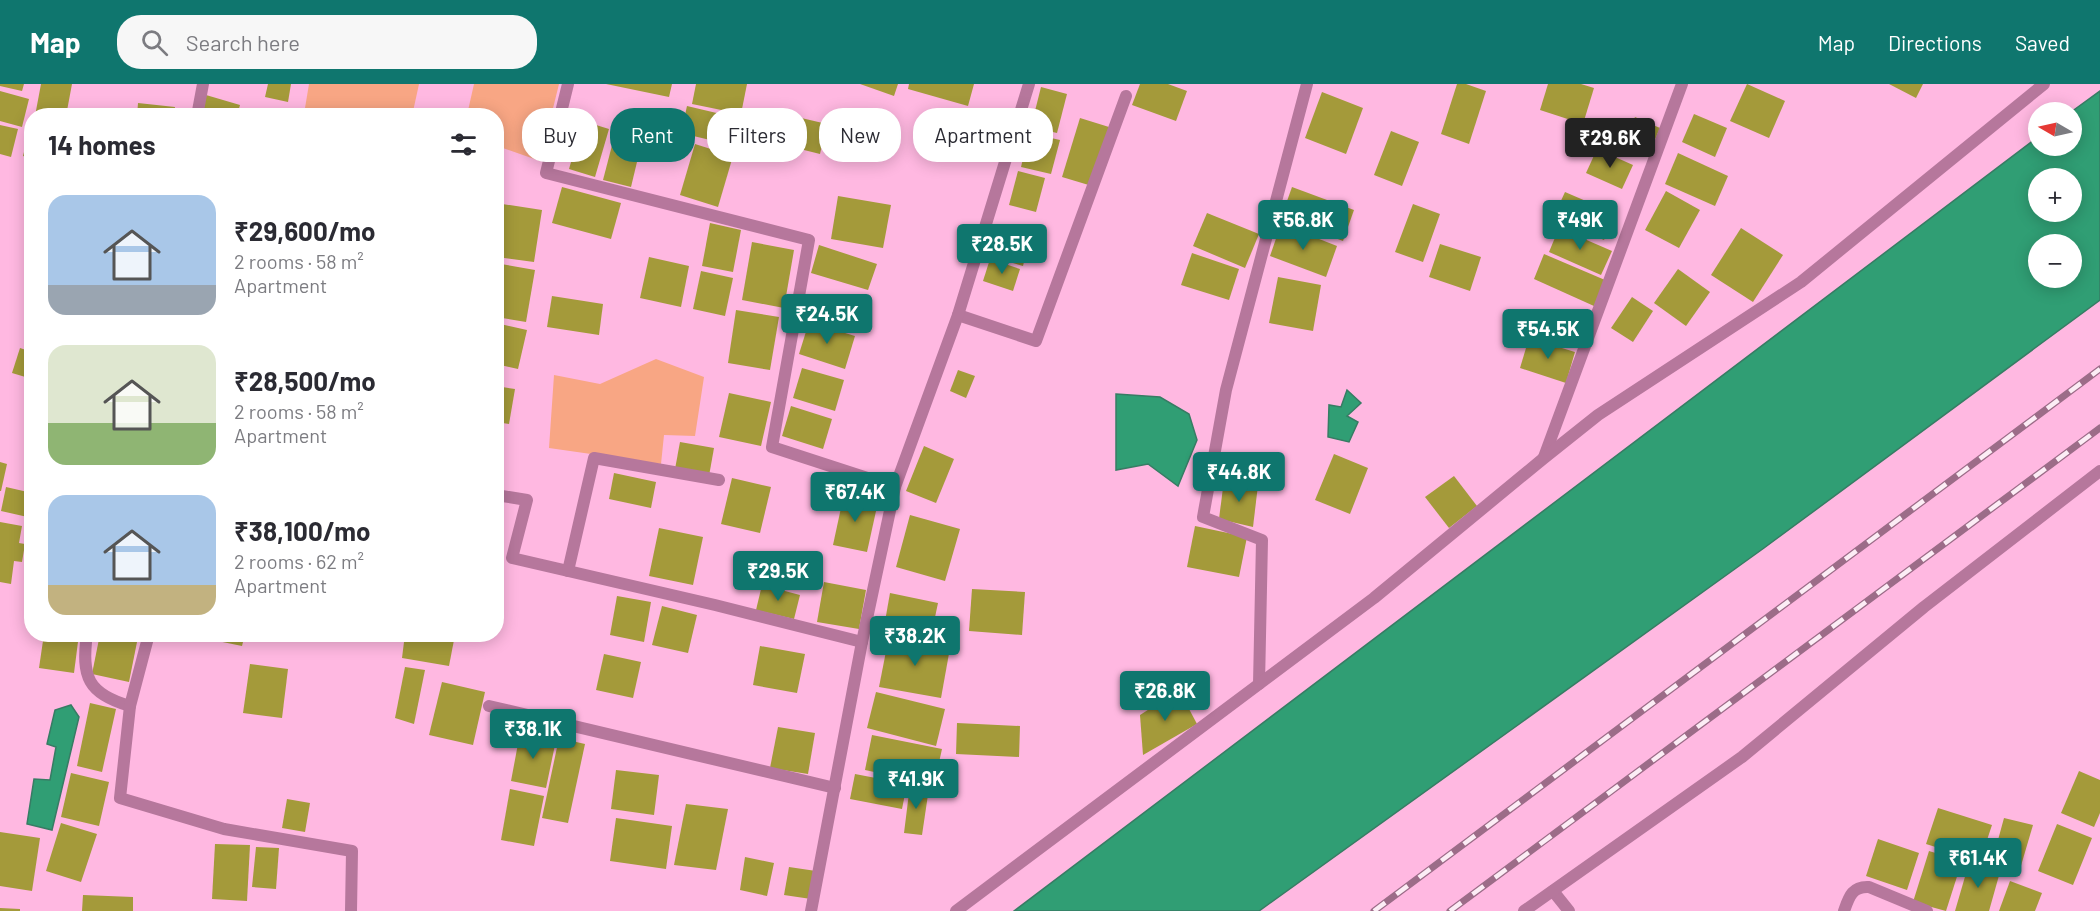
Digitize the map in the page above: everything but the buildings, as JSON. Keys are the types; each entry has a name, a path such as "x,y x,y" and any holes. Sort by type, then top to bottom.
{"street":[{"path":"198,108 202,84"},
{"path":"568,84 546,173 809,240 772,447 895,487"},
{"path":"811,911 862,642 895,487 958,315 1029,84"},
{"path":"1259,684 1262,540 1203,517 1226,390 1307,84"},
{"path":"1544,458 1682,84"},
{"path":"956,911 1374,598 1598,415 1801,282 2044,84"},
{"path":"958,315 1036,341 1126,96"},
{"path":"568,571 594,458 719,480"},
{"path":"1524,911 1742,757 1924,607 2100,471"},
{"path":"504,496 527,500 512,558 862,642"},
{"path":"86,642 87,675 93,687 108,700 130,706"},
{"path":"146,642 130,706 120,798 224,829 351,850 351,911"},
{"path":"489,706 835,788"},
{"path":"1844,911 1852,891 1860,887 1869,888 1927,911"},
{"path":"1553,891 1569,911"}],"shaded area":[{"path":"309,84 419,84 414,108 305,108"},
{"path":"474,84 559,84 553,108 522,108 522,155 504,148 504,108 469,108"},
{"path":"2100,91 2100,300 1764,548 1259,911 1014,911 2028,145 2028,156 2082,156 2082,104"},
{"path":"656,359 704,377 695,436 664,435 661,464 549,448 554,375 600,384"},
{"path":"1347,390 1361,403 1347,416 1358,422 1349,442 1328,437 1329,405 1341,407"},
{"path":"1116,394 1160,397 1189,414 1197,440 1178,486 1148,464 1116,470"},
{"path":"71,705 79,717 52,830 27,824 34,779 50,780 56,747 47,744 55,710"}],"railway":[{"path":"1374,911 2100,369"},
{"path":"1450,911 2100,428"}]}
